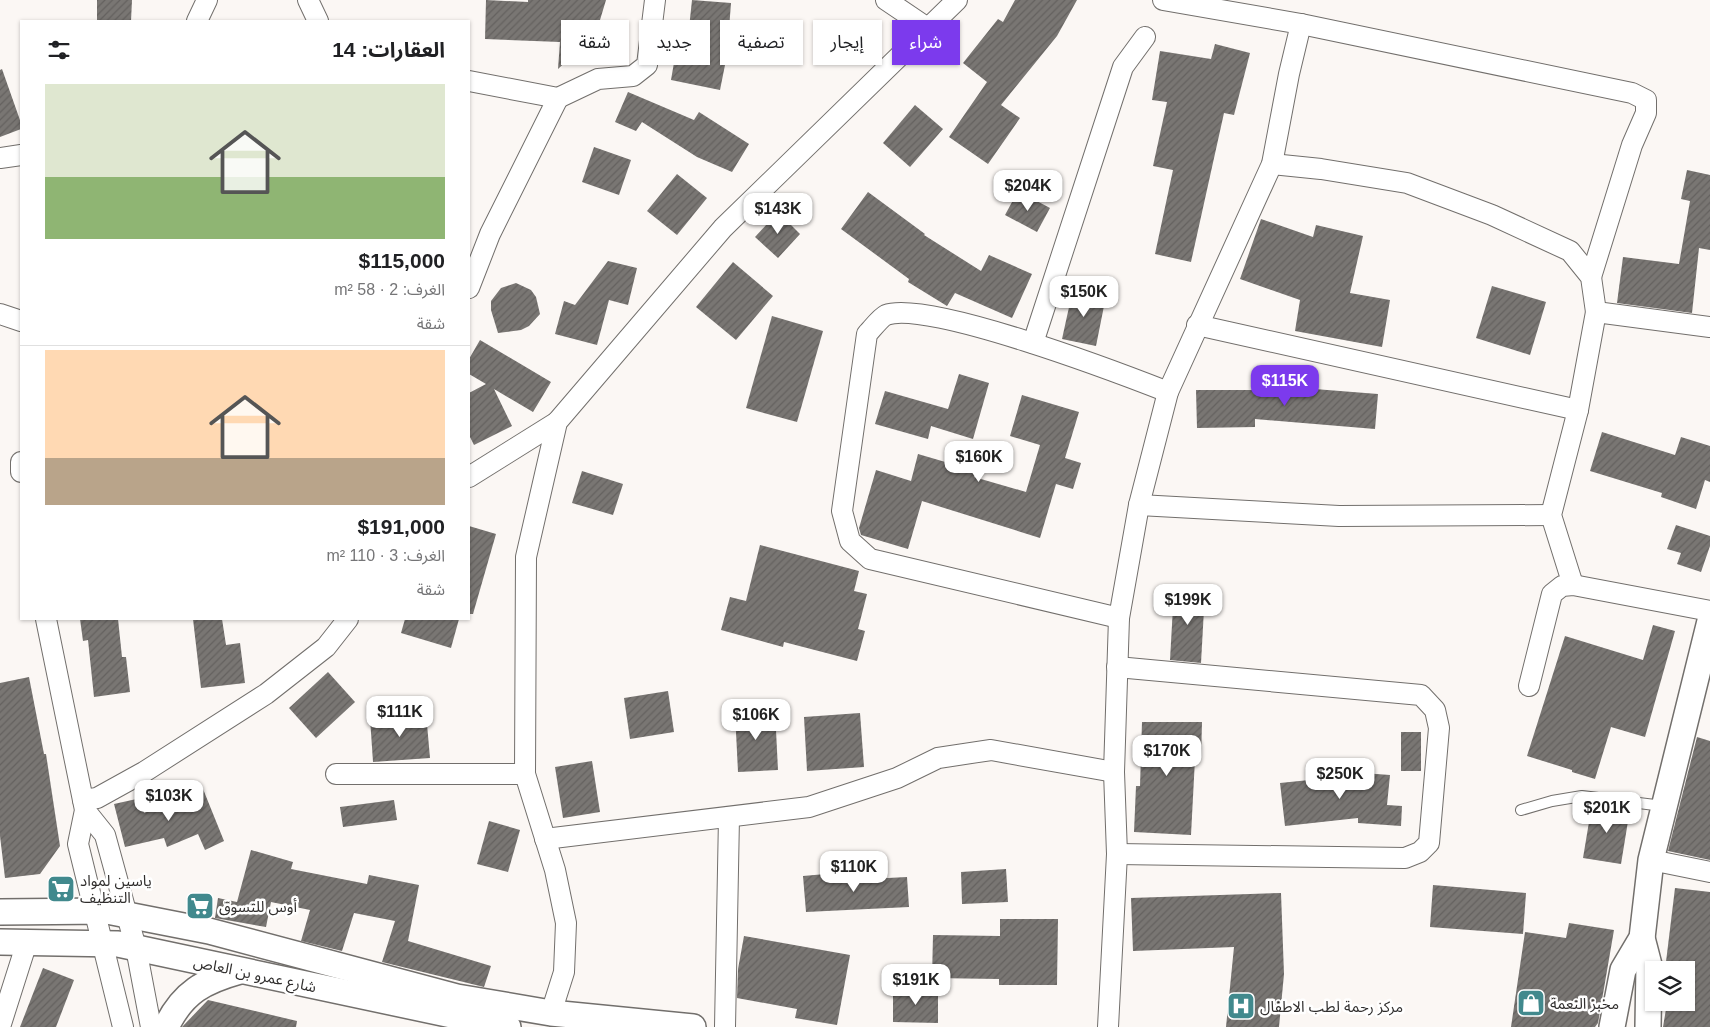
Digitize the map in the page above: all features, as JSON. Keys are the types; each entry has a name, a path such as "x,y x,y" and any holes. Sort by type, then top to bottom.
{"street":[{"path":"197,20 207,0"},
{"path":"308,0 318,20"},
{"path":"470,80 558,98 598,79 633,76 647,65 655,0"},
{"path":"886,0 916,20"},
{"path":"938,20 957,0"},
{"path":"1163,0 1218,5 1632,93 1646,100 1646,113 1632,145 1591,277 1596,312 1578,410 1551,515 1573,585"},
{"path":"1108,1027 1117,854 1114,772 1119,618 1139,505 1168,392 1272,164 1289,74 1301,24"},
{"path":"1033,343 1123,67 1145,38"},
{"path":"471,471 557,422 723,228 892,65"},
{"path":"470,285 490,234 558,98"},
{"path":"0,158 20,155"},
{"path":"1272,164 1321,169 1407,183 1492,215 1570,251 1591,277"},
{"path":"1596,312 1710,326"},
{"path":"0,314 20,321"},
{"path":"1119,618 870,560 850,541 842,511 867,334 886,315 908,314 937,318 1033,343 1168,392"},
{"path":"1197,325 1578,410"},
{"path":"551,1013 564,972 566,923 555,870 525,774 526,557 557,422"},
{"path":"1139,505 1339,516 1551,515"},
{"path":"1529,686 1552,594 1562,586 1573,585 1710,611"},
{"path":"46,620 84,805 78,844 123,1027"},
{"path":"84,805 144,772 266,694 326,647 347,620"},
{"path":"1648,1027 1649,965 1642,938 1651,860 1710,621"},
{"path":"1117,668 1421,695 1435,710 1439,728 1429,843 1420,852 1405,858 1117,854"},
{"path":"545,839 809,807 896,778 938,758 992,750 1114,772"},
{"path":"336,774 525,774"},
{"path":"84,805 105,835 136,948 151,1027"},
{"path":"725,1027 729,817"},
{"path":"1651,860 1710,872"},
{"path":"0,912 107,911 209,931 457,997 551,1013 693,1027"},
{"path":"1612,1027 1624,970 1642,938"},
{"name":"شارع عمرو بن العاص","path":"0,942 104,944 136,948 508,1027"},
{"path":"0,1027 27,942"},
{"path":"166,1027 174,1010 192,991 212,979 240,971"}],"lane":[{"path":"1522,810 1552,801 1582,796 1664,806"}],"building":[{"path":"97,0 132,0 131,20 97,20"},
{"path":"486,0 528,2 528,0 606,0 600,20 561,20 562,65 558,69 560,42 485,39"},
{"path":"692,0 731,3 730,20 720,20 720,65 725,65 720,90 671,80 674,65 710,65 710,20 690,20"},
{"path":"1015,0 1077,0 1057,36 1001,105 1020,118 988,164 949,137 987,82 963,63 998,19 1003,22"},
{"path":"1215,44 1250,53 1234,115 1224,113 1191,262 1155,254 1173,170 1153,166 1167,102 1152,100 1160,51 1211,59"},
{"path":"2,69 20,120 20,129 0,137 0,70"},
{"path":"628,92 694,120 699,112 749,144 732,172 697,157 642,122 636,131 615,122"},
{"path":"915,105 943,129 910,167 883,143"},
{"path":"594,147 631,160 619,195 582,182"},
{"path":"1687,170 1710,175 1710,250 1699,248 1692,313 1617,303 1623,257 1679,264 1690,201 1681,199"},
{"path":"677,174 707,198 677,235 647,211"},
{"path":"1018,191 1050,208 1037,232 1005,215"},
{"path":"868,192 924,235 981,271 989,255 1032,274 1012,318 955,293 947,306 908,282 909,279 841,229"},
{"path":"778,212 800,234 778,258 755,237"},
{"path":"1261,219 1313,237 1316,225 1363,236 1350,293 1390,300 1382,347 1295,331 1300,300 1240,279"},
{"path":"608,261 637,268 628,305 609,300 597,345 555,334 564,301 575,305"},
{"path":"733,262 773,296 736,340 696,307"},
{"path":"516,283 531,290 536,297 540,314 529,326 521,330 498,333 491,310 491,301 501,288"},
{"path":"1492,286 1546,302 1530,355 1476,338"},
{"path":"1073,289 1106,296 1096,346 1062,339"},
{"path":"772,316 823,331 797,422 746,408"},
{"path":"480,340 551,382 533,412 494,389 512,426 474,445 470,437 470,392 486,384 470,375 470,357"},
{"path":"959,374 989,383 973,439 931,426 928,439 875,424 885,391 948,409"},
{"path":"1264,385 1378,394 1375,429 1255,419 1255,427 1197,428 1196,390 1263,390"},
{"path":"1022,395 1079,412 1065,458 1081,463 1073,489 1056,484 1040,538 922,501 908,549 861,535 859,528 876,470 911,481 918,454 976,471 974,477 1026,492 1040,445 1010,436"},
{"path":"1602,432 1675,455 1681,437 1710,446 1710,482 1705,480 1696,509 1661,497 1662,493 1590,471"},
{"path":"582,471 623,484 613,515 572,503"},
{"path":"1676,525 1710,536 1710,546 1701,572 1677,564 1681,553 1667,549"},
{"path":"470,526 496,534 473,614 470,614"},
{"path":"760,545 859,571 854,591 867,594 858,629 865,631 857,661 784,642 783,647 721,630 730,597 746,601"},
{"path":"1174,589 1205,591 1201,663 1170,660"},
{"path":"80,620 118,620 122,657 126,657 130,692 94,697 88,640 83,641"},
{"path":"193,620 222,620 226,645 240,643 245,683 201,688"},
{"path":"405,620 459,620 451,648 401,633"},
{"path":"1653,625 1675,631 1645,737 1611,727 1595,779 1527,756 1565,636 1643,660"},
{"path":"328,672 355,702 316,738 289,708"},
{"path":"29,677 44,754 46,754 60,846 40,874 5,878 0,836 0,683"},
{"path":"668,691 674,732 630,739 624,698"},
{"path":"775,710 778,770 738,772 735,712"},
{"path":"426,713 430,758 373,762 370,718"},
{"path":"860,713 864,767 807,771 804,717"},
{"path":"1142,722 1202,722 1201,759 1195,759 1191,835 1134,832 1136,786 1140,786"},
{"path":"1401,732 1421,732 1421,771 1401,771"},
{"path":"1697,737 1710,741 1710,860 1668,851"},
{"path":"592,761 600,812 563,818 555,767"},
{"path":"1349,772 1390,775 1387,805 1402,806 1401,826 1358,823 1358,818 1285,826 1280,783 1348,776"},
{"path":"203,789 224,841 205,850 198,834 167,847 164,838 125,847 114,804 141,798 144,813"},
{"path":"394,800 397,820 343,827 340,807"},
{"path":"1592,804 1630,809 1621,864 1583,858"},
{"path":"489,821 520,830 508,872 477,864"},
{"path":"251,850 293,862 291,869 367,884 369,875 419,885 408,941 491,966 484,987 382,962 395,921 354,913 342,951 301,941 310,910 271,902 266,927 215,918 218,898 237,902"},
{"path":"1006,869 1008,902 962,904 961,872"},
{"path":"848,872 849,880 907,877 909,907 806,912 803,876"},
{"path":"1433,885 1526,893 1523,934 1430,927"},
{"path":"1675,888 1710,892 1710,1027 1663,1027 1666,1011 1695,1011 1695,961 1666,961"},
{"path":"1281,893 1284,974 1279,1027 1226,1027 1234,947 1133,951 1131,898"},
{"path":"1000,919 1058,919 1057,985 999,985 999,979 932,978 933,935 1000,936"},
{"path":"1569,923 1614,930 1598,1023 1595,1027 1511,1027 1525,932 1566,938"},
{"path":"744,936 850,955 837,1025 795,1018 797,1009 737,998 738,969"},
{"path":"43,968 74,980 56,1027 20,1027"},
{"path":"893,990 938,991 938,1023 893,1022"},
{"path":"208,1000 297,1021 296,1027 182,1027"}],"place":[{"name":"ياسين لمواد التنظيف","path":"61,889"},
{"name":"أوس للتسوق","path":"200,906"},
{"name":"مخبز النعمة","path":"1531,1003"},
{"name":"مركز رحمة لطب الاطفال","path":"1241,1006"}]}
